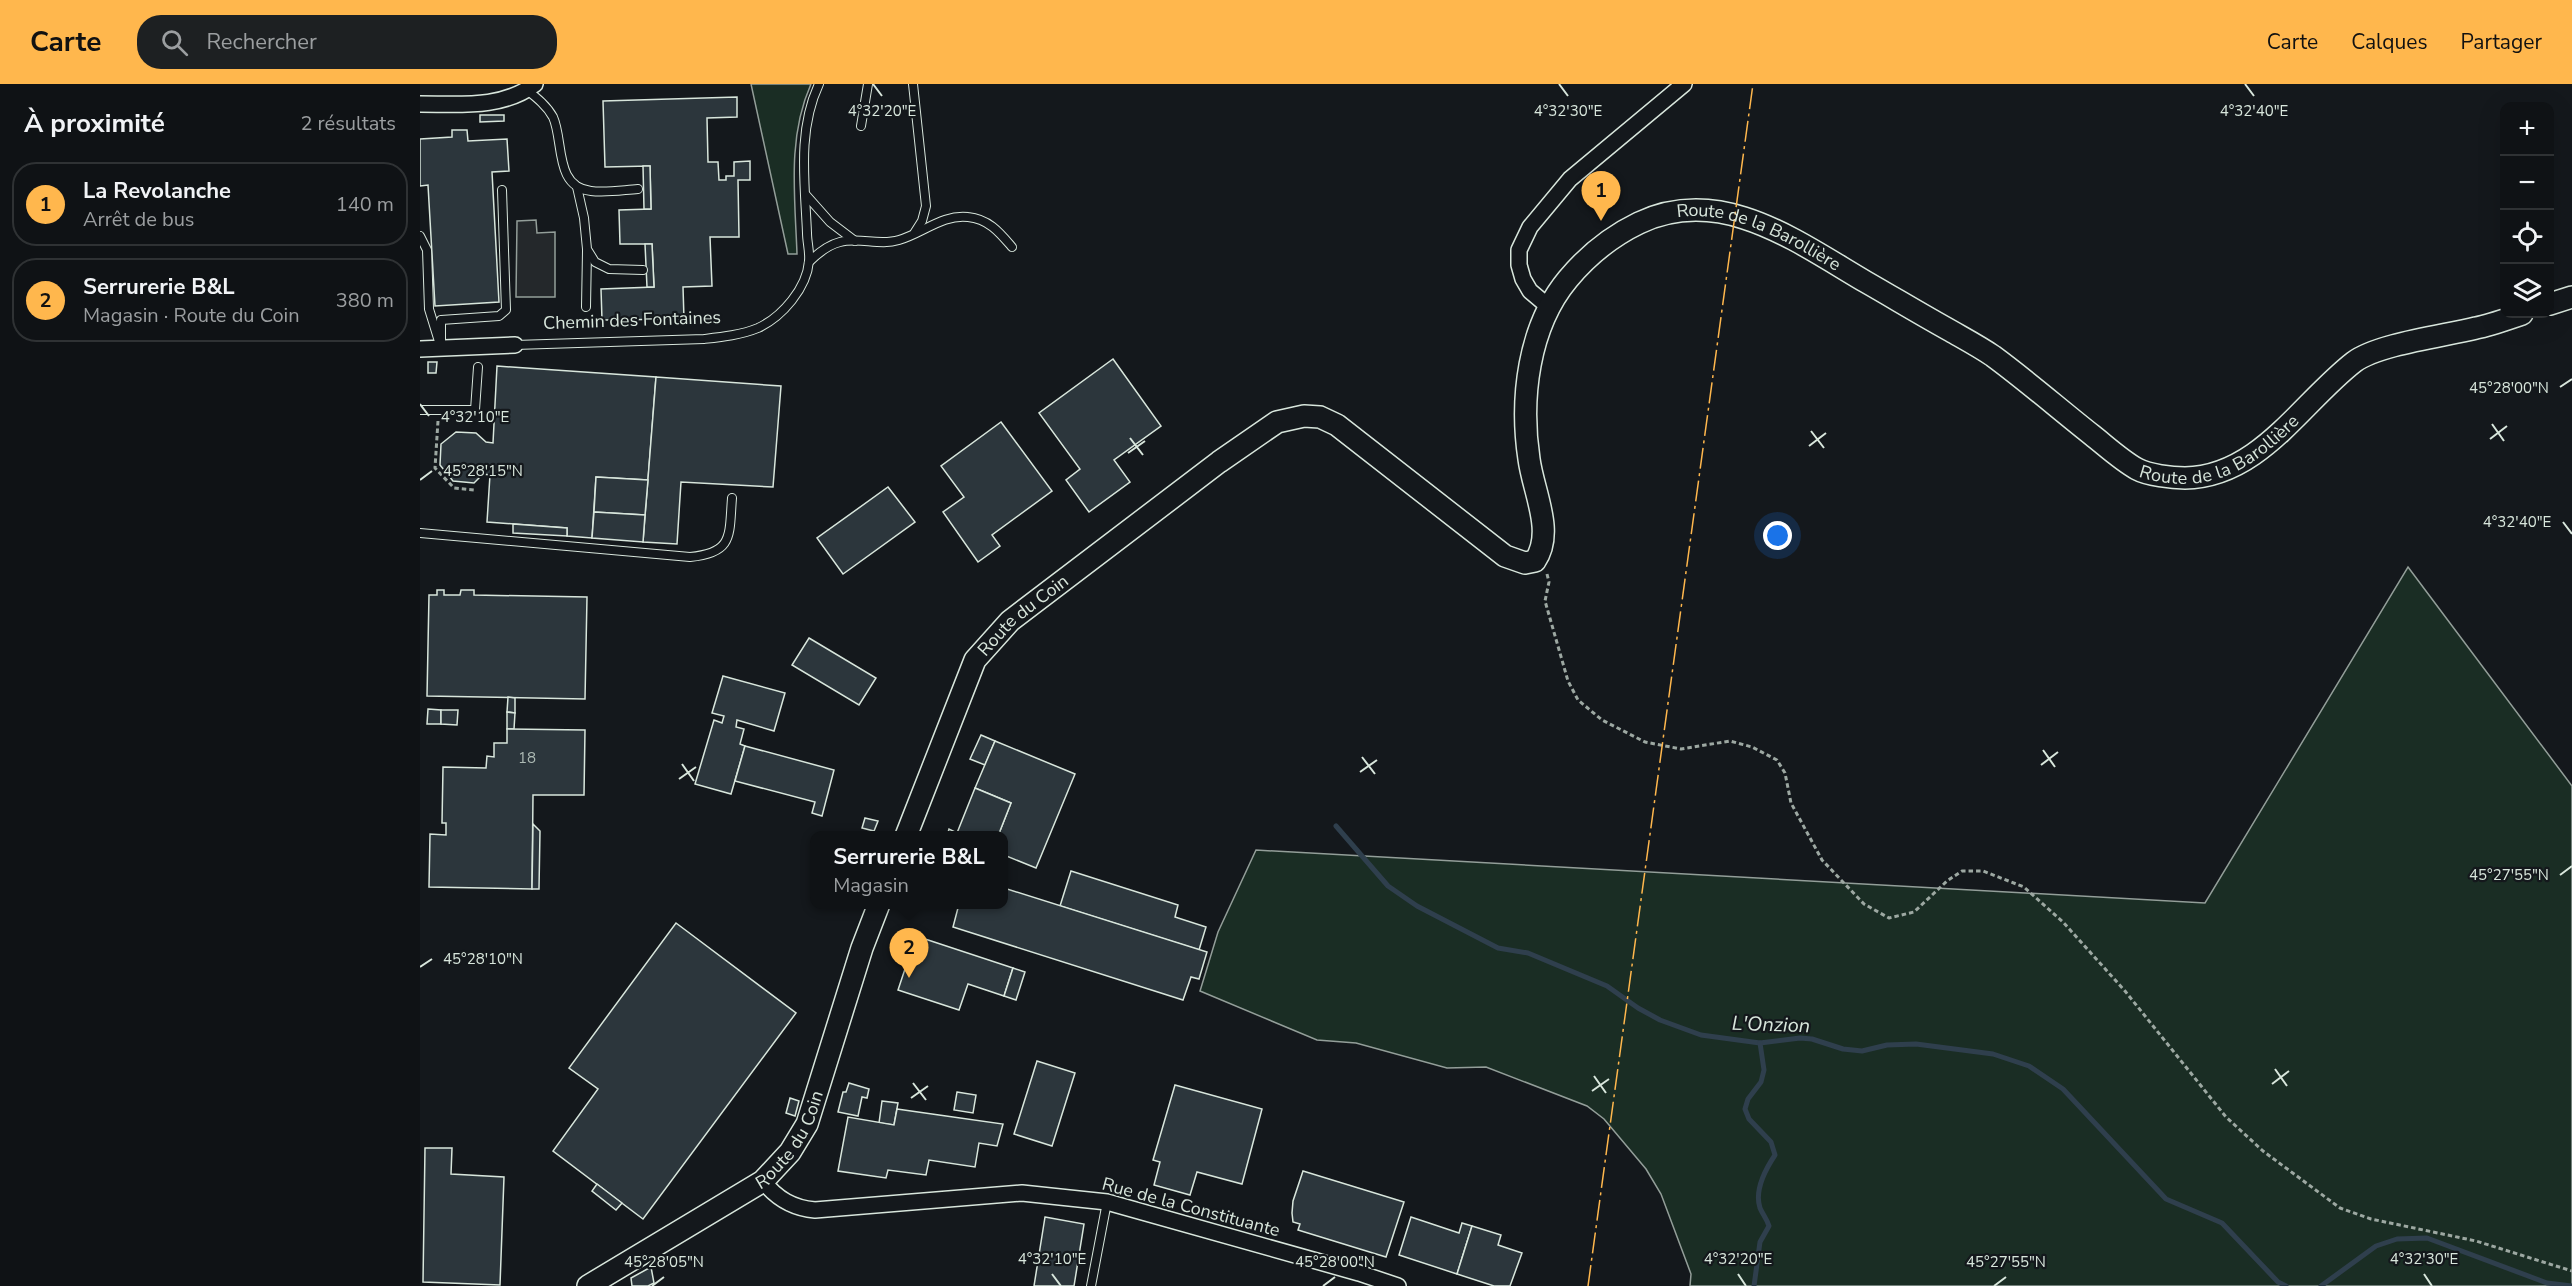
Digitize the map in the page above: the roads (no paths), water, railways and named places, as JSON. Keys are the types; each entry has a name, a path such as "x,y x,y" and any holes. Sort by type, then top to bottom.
{"main road":[{"name":"Route de la Barollière","path":"1224,459 1277,422 1298,417 1320,417 1337,425 1505,556 1525,563 1535,561 1542,552 1544,528 1529,461 1526,407 1529,373 1537,339 1550,307 1566,281 1589,256 1626,229 1661,213 1690,208 1718,210 1748,219 1793,240 1991,354 2140,471 2185,478 2231,469 2263,448 2329,382 2359,358 2378,351 2481,327 2509,318"},
{"path":"2554,303 2572,297"},
{"name":"Route du Coin","path":"908,831 975,660 1011,621 1224,459"},
{"name":"Route du Coin","path":"588,1286 763,1181 790,1152 807,1124 862,948 877,909"}],"street":[{"path":"1550,307 1530,291 1519,266 1519,250 1530,227 1570,178 1684,84"},
{"path":"420,104 488,104 509,99 531,87"},
{"name":"Chemin des Fontaines","path":"420,349 515,345"},
{"name":"Rue de la Constituante","path":"763,1181 786,1202 799,1208 815,1210 1022,1193 1107,1202 1398,1286"}],"lane":[{"name":"Chemin des Fontaines","path":"515,345 704,339 732,336 759,327 779,314 794,297 804,280 809,262 805,129 809,105 819,84"},
{"path":"861,126 868,84"},
{"path":"913,84 926,206 922,221 914,233"},
{"path":"531,87 554,120 564,167 568,178 577,187 591,191 638,189"},
{"path":"577,187 584,218 587,249 586,307"},
{"path":"441,348 441,320 505,314 502,190"},
{"path":"806,194 830,222 855,241"},
{"path":"809,262 829,246 841,242 884,243 899,240 947,219 967,216 980,219 993,226 1012,247"},
{"path":"420,236 427,250 429,309 441,348"},
{"path":"587,249 595,262 609,269 643,270"},
{"path":"420,410 476,410 478,367"},
{"path":"420,533 690,557 710,555 722,547 729,535 732,498"},
{"path":"1091,1286 1107,1202"}],"waterway":[{"name":"L'Onzion","path":"1336,826 1388,886 1417,906 1498,948 1528,953 1607,986 1660,1020 1701,1035 1760,1043 1800,1038 1812,1039 1843,1049 1862,1051 1887,1045 1916,1044 1993,1054 2029,1066 2063,1089 2166,1199 2222,1223 2278,1282 2286,1286"},
{"path":"1754,1286 1760,1242 1769,1226 1760,1208 1759,1187 1775,1155 1771,1142 1749,1119 1745,1109 1748,1099 1761,1082 1764,1070 1760,1043"},
{"name":"L'Onzion","path":"2321,1286 2376,1246 2397,1239 2427,1238 2547,1283 2572,1286"}],"place":[{"name":"La Revolanche","path":"1601,221"},
{"name":"Serrurerie B&L","path":"909,978"}]}
